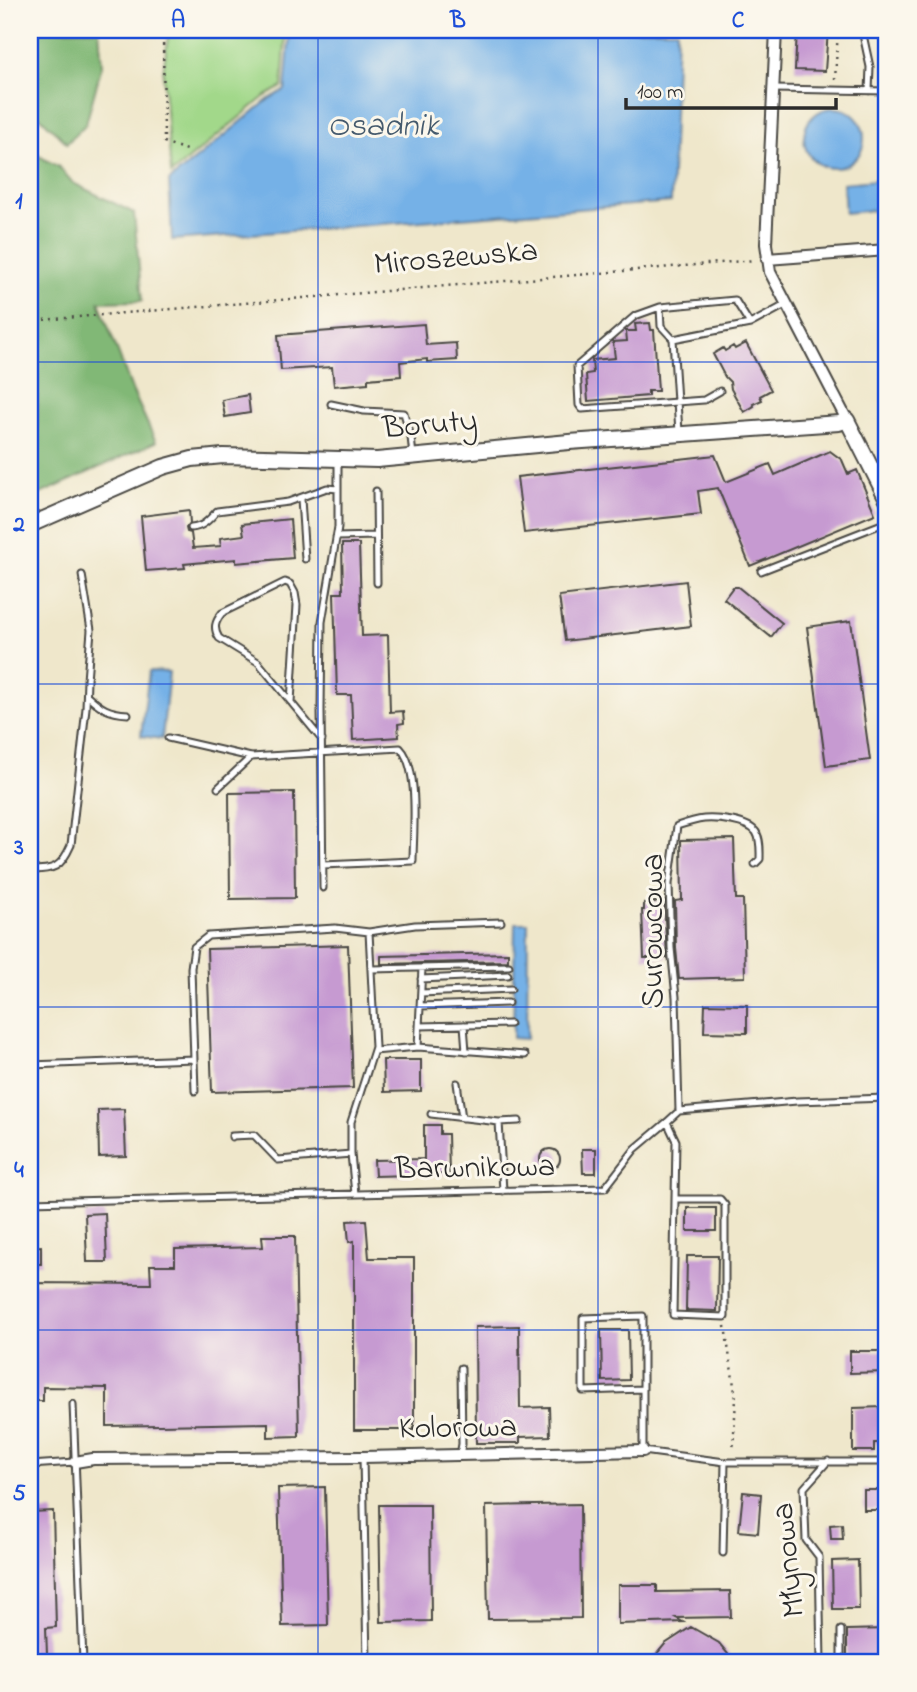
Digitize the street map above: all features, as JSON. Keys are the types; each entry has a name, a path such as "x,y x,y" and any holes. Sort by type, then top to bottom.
{"street":[{"path":"776,30 766,244 770,272 887,499"},
{"path":"767,259 887,250"},
{"name":"Boruty","path":"30,525 163,467 192,459 223,456 377,460 569,442 839,423 847,420"},
{"name":"Kolorowa","path":"75,1462 93,1459 643,1451"}],"lane":[{"path":"862,30 870,67 869,91"},
{"path":"774,89 887,91"},
{"path":"720,391 704,400 582,409 579,405 577,366 635,316 660,307 735,300 750,324"},
{"path":"673,339 750,324 786,304"},
{"path":"660,307 661,326 673,339 679,436"},
{"path":"331,404 364,411 404,413 413,456"},
{"path":"323,888 322,622 338,527 338,459"},
{"path":"191,528 197,528 207,522 217,511 288,502 327,488 338,489"},
{"path":"376,491 377,583"},
{"path":"301,499 305,559"},
{"path":"761,571 887,522"},
{"path":"336,537 376,536"},
{"path":"30,870 50,870 58,866 65,859 71,845 91,630 82,575"},
{"path":"291,702 297,605 295,593 290,584 285,582 222,613 215,626 219,638 258,662 322,740"},
{"path":"87,695 108,711 128,714"},
{"path":"168,738 251,757 400,748 409,764 413,786 413,862 323,865"},
{"path":"218,788 251,757"},
{"name":"Surowcowa","path":"679,1111 677,997 671,948 669,884 677,826 705,819 745,823 756,832 760,846 760,859 755,864"},
{"path":"195,1091 191,968 194,947 208,936 335,928 369,932 415,925 501,922"},
{"path":"355,1194 351,1122 375,1047 369,932"},
{"path":"371,969 509,966"},
{"path":"418,1047 422,968"},
{"path":"421,979 509,975"},
{"path":"478,976 482,1004"},
{"path":"421,993 511,989"},
{"path":"453,991 453,1005"},
{"path":"420,1006 508,1003"},
{"path":"419,1026 510,1024"},
{"path":"464,1025 466,1051"},
{"path":"374,1051 418,1047 524,1055"},
{"path":"30,1065 194,1059"},
{"path":"457,1083 463,1118"},
{"path":"679,1111 797,1101 887,1098"},
{"name":"Barwnikowa","path":"30,1202 606,1188 635,1149 679,1111"},
{"path":"431,1114 499,1122 519,1121"},
{"path":"499,1122 503,1191"},
{"path":"667,1122 676,1141 673,1315 725,1317 725,1205 720,1199 676,1199"},
{"path":"232,1137 254,1135 278,1160 351,1154"},
{"path":"643,1389 583,1391 583,1318 643,1316 643,1389 643,1451"},
{"path":"460,1455 461,1368"},
{"path":"73,1404 83,1662"},
{"name":"Kolorowa","path":"643,1451 728,1461 887,1462"},
{"path":"363,1457 367,1662"},
{"path":"723,1553 728,1461"},
{"name":"Młynowa","path":"821,1662 819,1557 806,1540 804,1488 828,1461"},
{"name":"Kolorowa","path":"30,1465 75,1462"},
{"path":"841,1630 841,1662"}],"path":[{"path":"163,30 164,142 186,150"},
{"path":"835,90 838,30"},
{"name":"Miroszewska","path":"30,321 767,259"},
{"path":"725,1317 736,1399 734,1448 728,1461"}],"green space":[{"path":"30,30 99,30 102,65 86,124 67,143 37,114 30,115"},
{"path":"169,30 286,30 282,87 264,97 171,174 163,72"},
{"path":"30,151 59,167 73,183 134,213 142,301 99,302 133,392 156,442 36,496 38,357 33,306 30,306"}],"water":[{"name":"Osadnik","path":"290,30 677,30 671,202 172,240 169,181 269,99 285,90"},
{"path":"828,108 840,108 859,121 864,138 862,150 851,163 840,168 828,168 809,155 804,144 804,132 817,113"},
{"path":"887,179 887,209 845,213 843,183"},
{"path":"149,671 169,672 162,739 141,736"},
{"path":"515,923 528,923 527,1039 513,1038"}],"building":[{"path":"797,30 828,30 825,71 795,70"},
{"path":"650,323 651,330 654,330 658,391 648,391 648,396 588,401 586,374 593,373 592,360 615,358 613,342 627,341 626,331 636,331 635,324"},
{"path":"424,324 426,345 456,343 457,360 400,362 401,376 334,386 332,367 281,370 278,335"},
{"path":"746,343 771,390 760,396 762,400 744,412 713,354 723,348 725,351 733,346 735,349"},
{"path":"248,395 250,413 225,417 222,400"},
{"path":"830,451 842,460 848,474 857,470 875,514 750,566 718,488 698,491 701,514 524,533 517,477 715,455 726,482 770,464 775,475"},
{"path":"189,510 190,523 186,528 187,532 191,533 193,548 221,546 220,538 244,535 242,524 290,519 293,558 236,563 236,559 184,564 185,568 146,571 141,516"},
{"path":"342,544 359,544 362,636 388,635 390,712 403,711 404,723 398,724 399,737 353,740 351,695 337,695 334,593 343,593"},
{"path":"686,581 691,626 565,641 559,596"},
{"path":"733,587 738,587 782,623 771,637 724,599"},
{"path":"851,621 870,760 826,766 807,627"},
{"path":"294,792 295,898 230,899 229,793"},
{"path":"734,839 736,899 743,899 745,977 679,979 675,901 682,900 681,840"},
{"path":"664,901 667,958 644,958 644,903"},
{"path":"348,945 353,1088 212,1092 207,949"},
{"path":"508,953 508,961 381,964 381,956"},
{"path":"705,1004 747,1005 747,1033 704,1032"},
{"path":"383,1060 421,1060 421,1091 384,1092"},
{"path":"124,1109 126,1156 99,1157 98,1110"},
{"path":"424,1125 440,1125 440,1134 448,1134 449,1174 375,1176 374,1160 424,1159"},
{"path":"546,1149 554,1149 560,1159 554,1169 546,1169 540,1163 540,1155"},
{"path":"582,1149 596,1149 596,1173 583,1173"},
{"path":"687,1208 716,1208 716,1231 687,1231"},
{"path":"105,1213 107,1262 87,1262 85,1214"},
{"path":"366,1220 369,1258 414,1258 414,1430 354,1430 354,1241 349,1242 347,1221"},
{"path":"262,1236 295,1236 299,1436 268,1437 268,1423 107,1426 107,1388 43,1387 43,1401 30,1401 30,1283 151,1284 150,1265 175,1265 175,1249 263,1247"},
{"path":"41,1246 41,1264 30,1264 30,1247"},
{"path":"687,1256 718,1256 717,1311 686,1310"},
{"path":"519,1326 520,1408 549,1407 550,1436 520,1437 520,1443 476,1443 475,1327"},
{"path":"601,1330 628,1330 629,1380 602,1381"},
{"path":"850,1351 887,1351 887,1372 850,1373"},
{"path":"884,1407 884,1415 887,1415 887,1443 874,1443 874,1451 853,1451 853,1408"},
{"path":"325,1487 328,1625 282,1626 278,1488"},
{"path":"864,1490 887,1490 887,1510 864,1510"},
{"path":"743,1492 761,1494 758,1533 739,1531"},
{"path":"580,1504 581,1618 488,1619 486,1506"},
{"path":"379,1505 430,1505 431,1621 381,1622"},
{"path":"53,1511 56,1627 46,1628 47,1654 30,1655 30,1512"},
{"path":"842,1524 843,1539 831,1539 830,1525"},
{"path":"858,1560 859,1609 833,1609 832,1561"},
{"path":"618,1585 657,1585 657,1592 730,1591 731,1617 676,1618 683,1622 618,1624"},
{"path":"691,1627 719,1643 732,1662 650,1662 665,1644"},
{"path":"887,1629 887,1662 847,1662 847,1630"}]}
